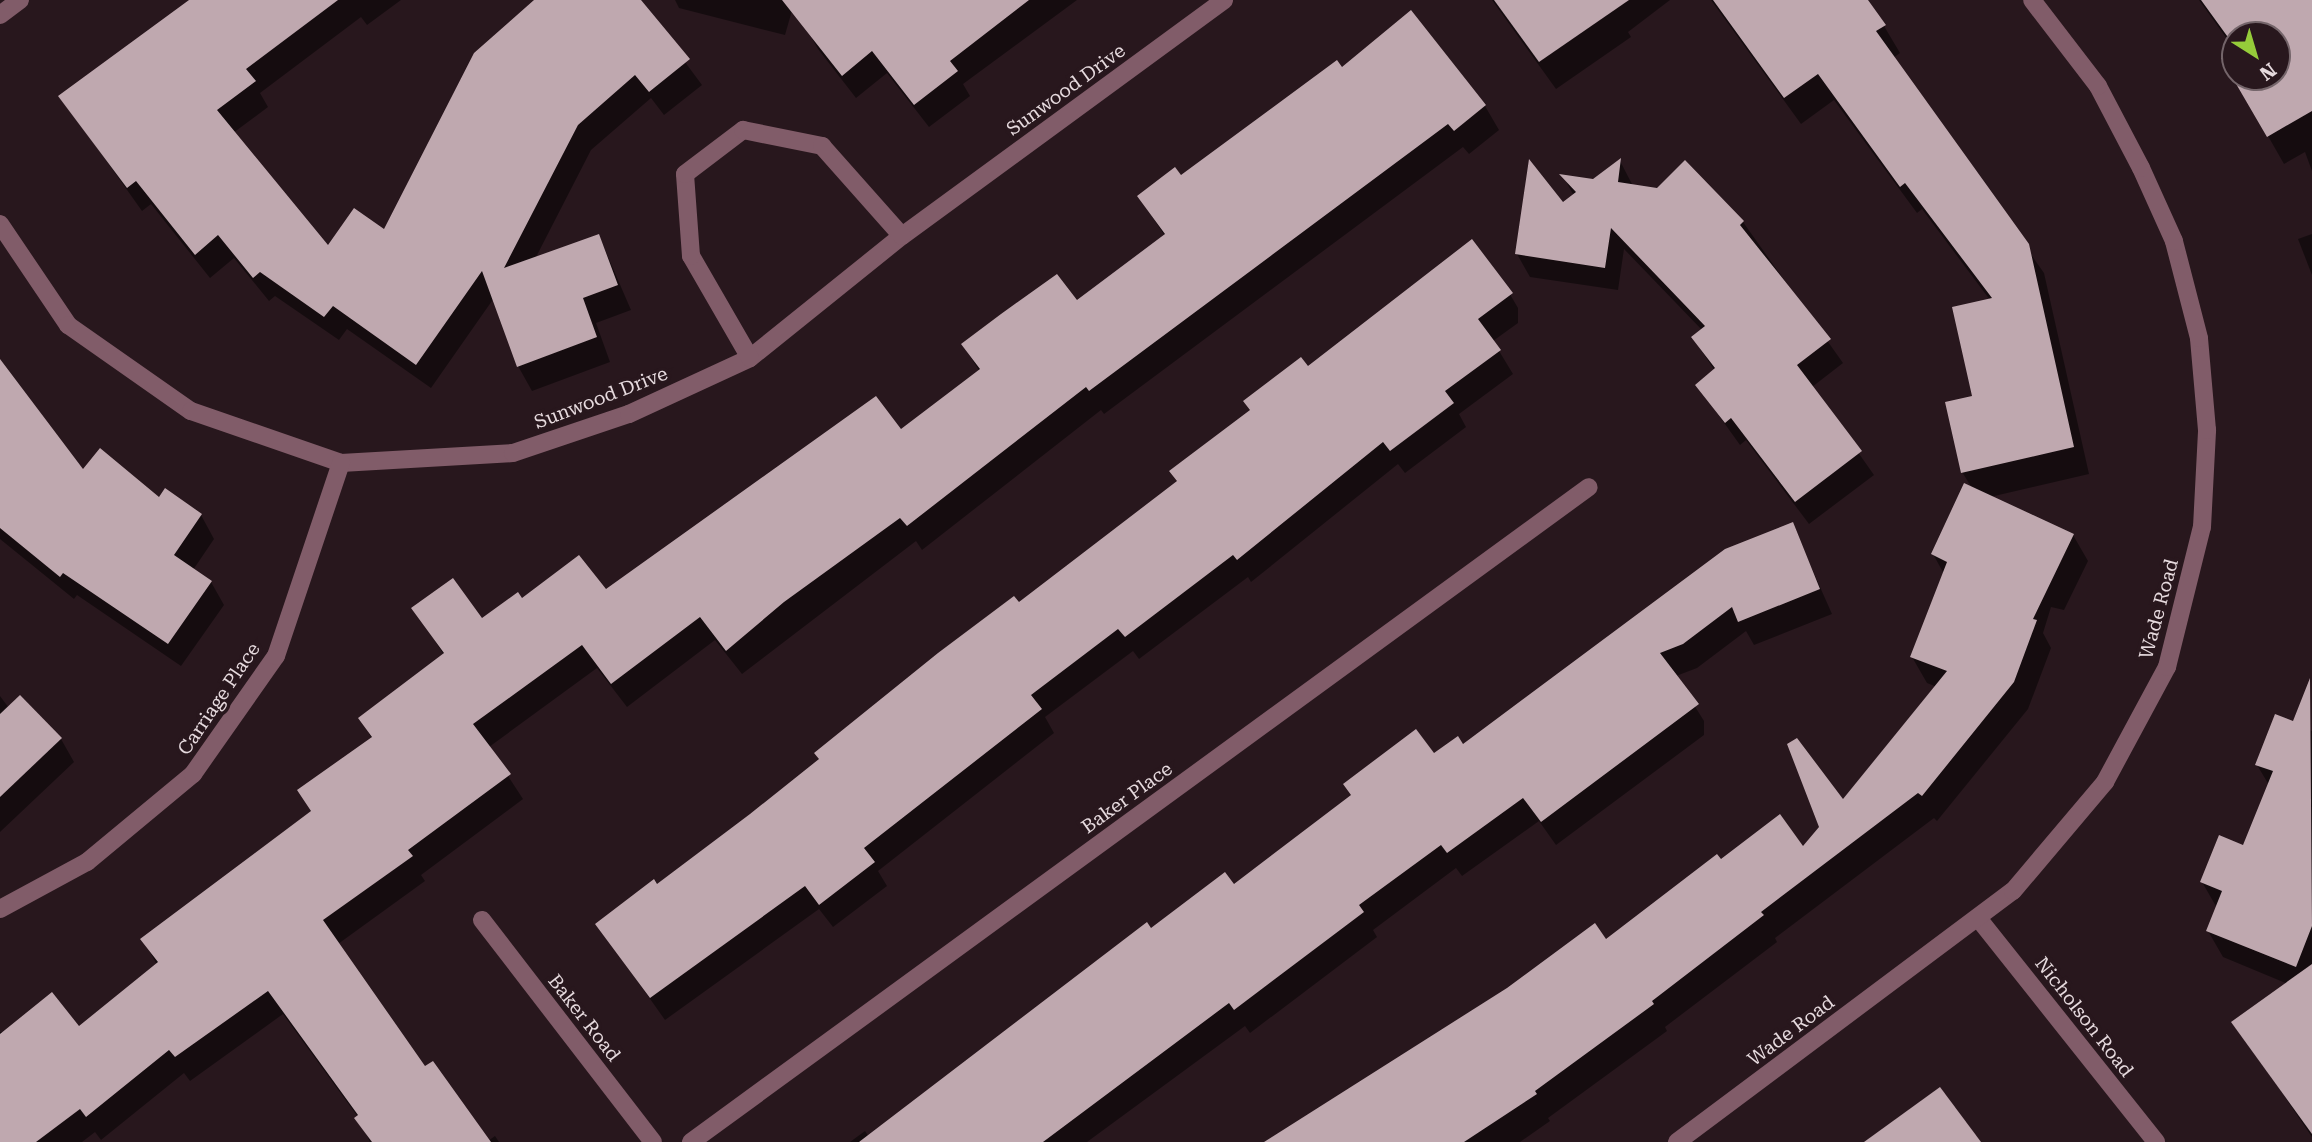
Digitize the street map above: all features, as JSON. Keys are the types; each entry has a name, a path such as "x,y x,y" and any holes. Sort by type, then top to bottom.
{"street":[{"path":"0,15 20,0"},
{"name":"Sunwood Drive","path":"0,224 68,325 191,411 341,463 513,453 629,414 750,358 902,236 1224,0"},
{"name":"Wade Road","path":"1677,1142 2012,891 2105,782 2167,667 2203,513 2207,430 2199,338 2174,241 2098,86 2032,0"},
{"path":"750,358 691,256 685,174 743,130 822,146 902,236"},
{"name":"Carriage Place","path":"0,909 87,862 193,774 276,656 341,463"},
{"name":"Baker Place","path":"691,1142 1589,487"},
{"name":"Nicholson Road","path":"1979,918 2156,1142"},
{"name":"Baker Road","path":"482,920 653,1142"}],"building":[{"path":"189,0 338,0 246,69 256,81 217,110 328,245 354,208 384,229 474,53 534,0 641,0 690,59 649,92 635,75 578,125 504,268 599,234 618,285 583,298 597,337 517,367 482,271 416,365 333,306 324,317 260,272 253,278 218,235 195,255 136,181 127,188 58,96"},
{"path":"782,0 1029,0 950,61 958,71 914,105 872,51 842,76"},
{"path":"1494,0 1629,0 1539,62"},
{"path":"1713,0 1868,0 1886,25 1876,31 2029,244 2074,447 1961,473 1945,402 1972,396 1952,307 1992,298 1905,183 1900,187 1818,74 1784,98"},
{"path":"2201,0 2312,0 2312,111 2267,137 2240,91 2291,91 2291,21 2221,21 2221,28"},
{"path":"1411,10 1486,105 1454,131 1448,124 1089,391 1086,387 907,526 900,518 784,602 726,651 700,617 611,684 582,645 473,724 511,774 408,850 413,856 323,920 425,1066 433,1061 491,1142 372,1142 354,1118 358,1115 268,991 175,1057 169,1050 86,1117 80,1109 36,1142 0,1142 0,1034 52,992 79,1026 158,962 140,939 311,811 297,790 372,737 358,718 444,653 411,608 453,578 482,618 518,592 522,598 579,555 606,589 876,396 901,429 980,369 961,344 1001,314 1057,274 1077,300 1165,234 1137,196 1175,167 1181,175 1337,60 1342,67"},
{"path":"1621,158 1618,182 1657,188 1685,160 1744,221 1740,225 1831,339 1797,365 1862,451 1795,502 1731,418 1725,423 1695,385 1715,368 1691,337 1705,326 1611,228 1605,268 1515,254 1529,159 1563,202 1576,192 1559,174 1593,179"},
{"path":"1472,239 1513,293 1478,319 1501,350 1445,391 1454,403 1390,451 1383,442 1237,560 1233,555 1125,637 1118,629 1031,695 1042,709 864,848 875,862 819,905 805,886 650,998 595,924 654,879 657,884 750,814 819,759 814,753 938,653 1014,596 1019,602 1177,481 1169,471 1250,410 1243,401 1301,357 1308,366"},
{"path":"0,359 83,469 100,448 159,497 165,488 202,514 174,555 212,581 168,644 63,573 60,577 0,528"},
{"path":"1964,483 2074,534 2033,619 2037,620 2014,682 1922,796 1918,793 1761,912 1764,915 1652,1001 1654,1004 1535,1091 1537,1094 1464,1142 1264,1142 1507,988 1595,923 1606,939 1717,854 1721,859 1780,814 1803,846 1819,827 1787,744 1797,738 1843,799 1947,671 1910,657 1947,562 1931,554"},
{"path":"1793,522 1820,589 1738,622 1732,607 1683,644 1660,653 1699,704 1541,822 1523,798 1447,853 1441,845 1359,905 1364,912 1234,1010 1229,1003 1043,1142 859,1142 1147,922 1151,928 1225,872 1234,884 1351,795 1343,784 1416,729 1434,753 1458,736 1463,744 1725,549"},
{"path":"2310,678 2312,926 2296,967 2206,931 2222,891 2200,882 2219,835 2243,845 2273,771 2255,765 2275,714 2293,721"},
{"path":"20,695 62,738 0,797 0,714"},
{"path":"2312,964 2312,1134 2231,1022"},
{"path":"1940,1087 1981,1142 1864,1142"}]}
